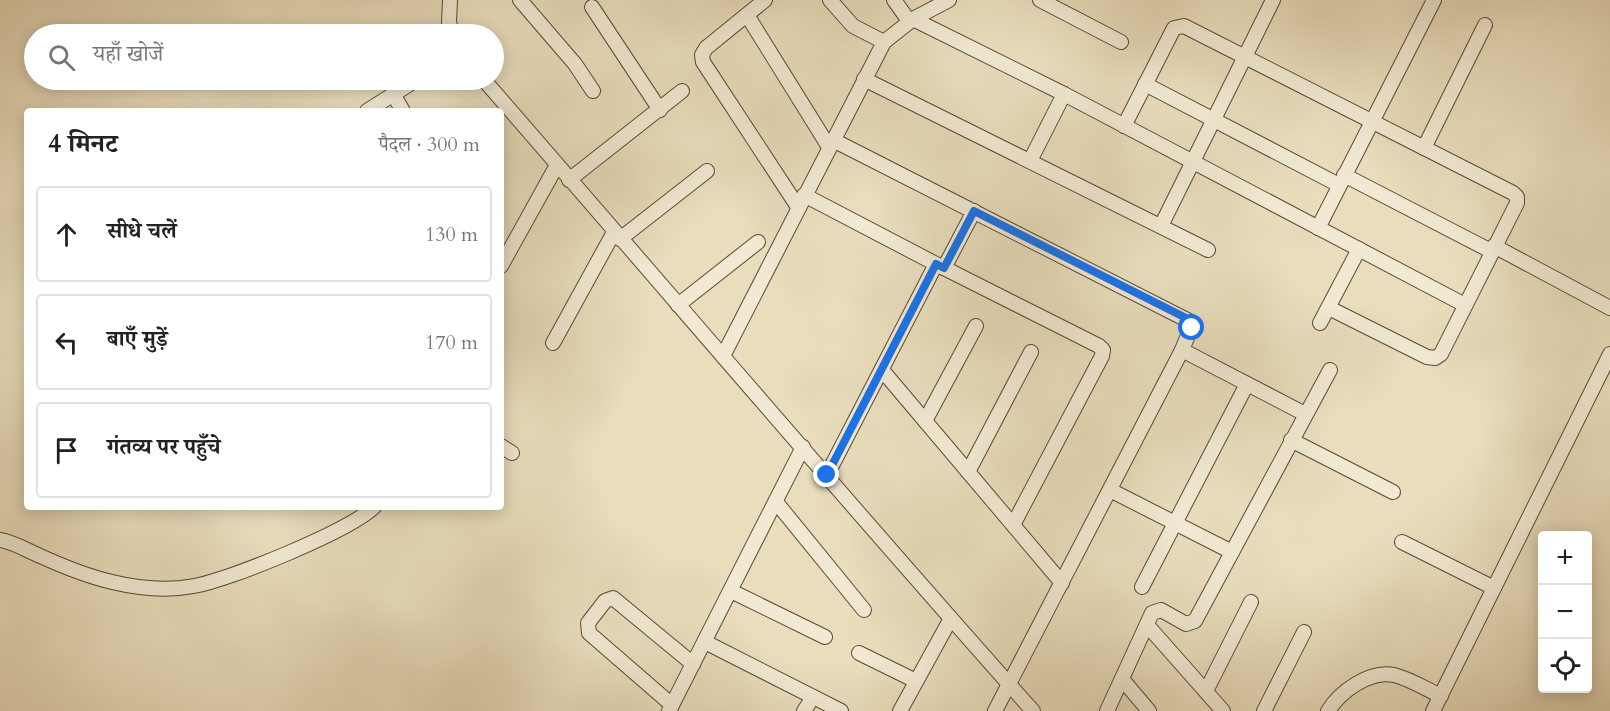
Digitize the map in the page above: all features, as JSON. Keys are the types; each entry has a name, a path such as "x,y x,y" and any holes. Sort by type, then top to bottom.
{"street":[{"path":"450,0 450,24"},
{"path":"520,0 575,64 593,91"},
{"path":"765,0 706,48 702,55 703,62 801,201 940,266 1103,350 1102,356 1013,525"},
{"path":"830,0 853,26 884,42"},
{"path":"894,0 911,20 1064,94 1193,164 1465,305"},
{"path":"723,356 884,42 911,20 949,0"},
{"path":"1040,0 1121,42"},
{"path":"1161,226 1272,0"},
{"path":"1318,228 1434,0"},
{"path":"592,7 660,110"},
{"path":"747,15 831,143 974,211 1190,320 1192,328 1182,350 995,711"},
{"path":"1124,126 1177,25 1184,26 1424,147 1517,197 1441,354 1435,358 1329,308"},
{"path":"1424,147 1485,25"},
{"path":"864,79 1030,159 1208,250"},
{"path":"1145,84 1342,180 1493,248 1610,308"},
{"path":"372,108 400,90"},
{"path":"492,90 951,620 1033,711"},
{"path":"569,180 682,91"},
{"path":"393,94 401,108"},
{"path":"1030,159 1064,94"},
{"path":"504,255 556,165"},
{"path":"554,343 617,235 707,171"},
{"path":"827,475 882,370 940,266 974,211"},
{"path":"678,305 758,242"},
{"path":"1320,323 1359,249"},
{"path":"925,420 976,326"},
{"path":"1182,350 1305,414"},
{"path":"968,471 1031,352"},
{"path":"1433,711 1610,354"},
{"path":"882,370 1062,583"},
{"path":"1107,711 1156,610 1186,624 1195,621 1330,370"},
{"path":"1142,587 1247,384"},
{"path":"1291,440 1393,492"},
{"path":"693,664 613,598 605,601 588,623 589,633 671,709 803,447"},
{"path":"1110,490 1233,552"},
{"path":"776,502 864,610"},
{"path":"0,540 78,572 113,582 150,588 183,588 211,581 320,538 354,521 370,510"},
{"path":"1402,542 1494,588"},
{"path":"731,591 825,637"},
{"path":"1206,691 1251,602"},
{"path":"900,711 951,620"},
{"path":"1147,625 1223,711"},
{"path":"1264,711 1304,632"},
{"path":"705,642 841,711"},
{"path":"859,652 916,681"},
{"path":"1328,711 1338,695 1349,688 1382,675 1402,678 1441,696"},
{"path":"1122,679 1149,711"},
{"path":"804,711 813,696"}],"route":[{"path":"827,475 936,264 944,268 974,211 1190,320 1192,328"}]}
